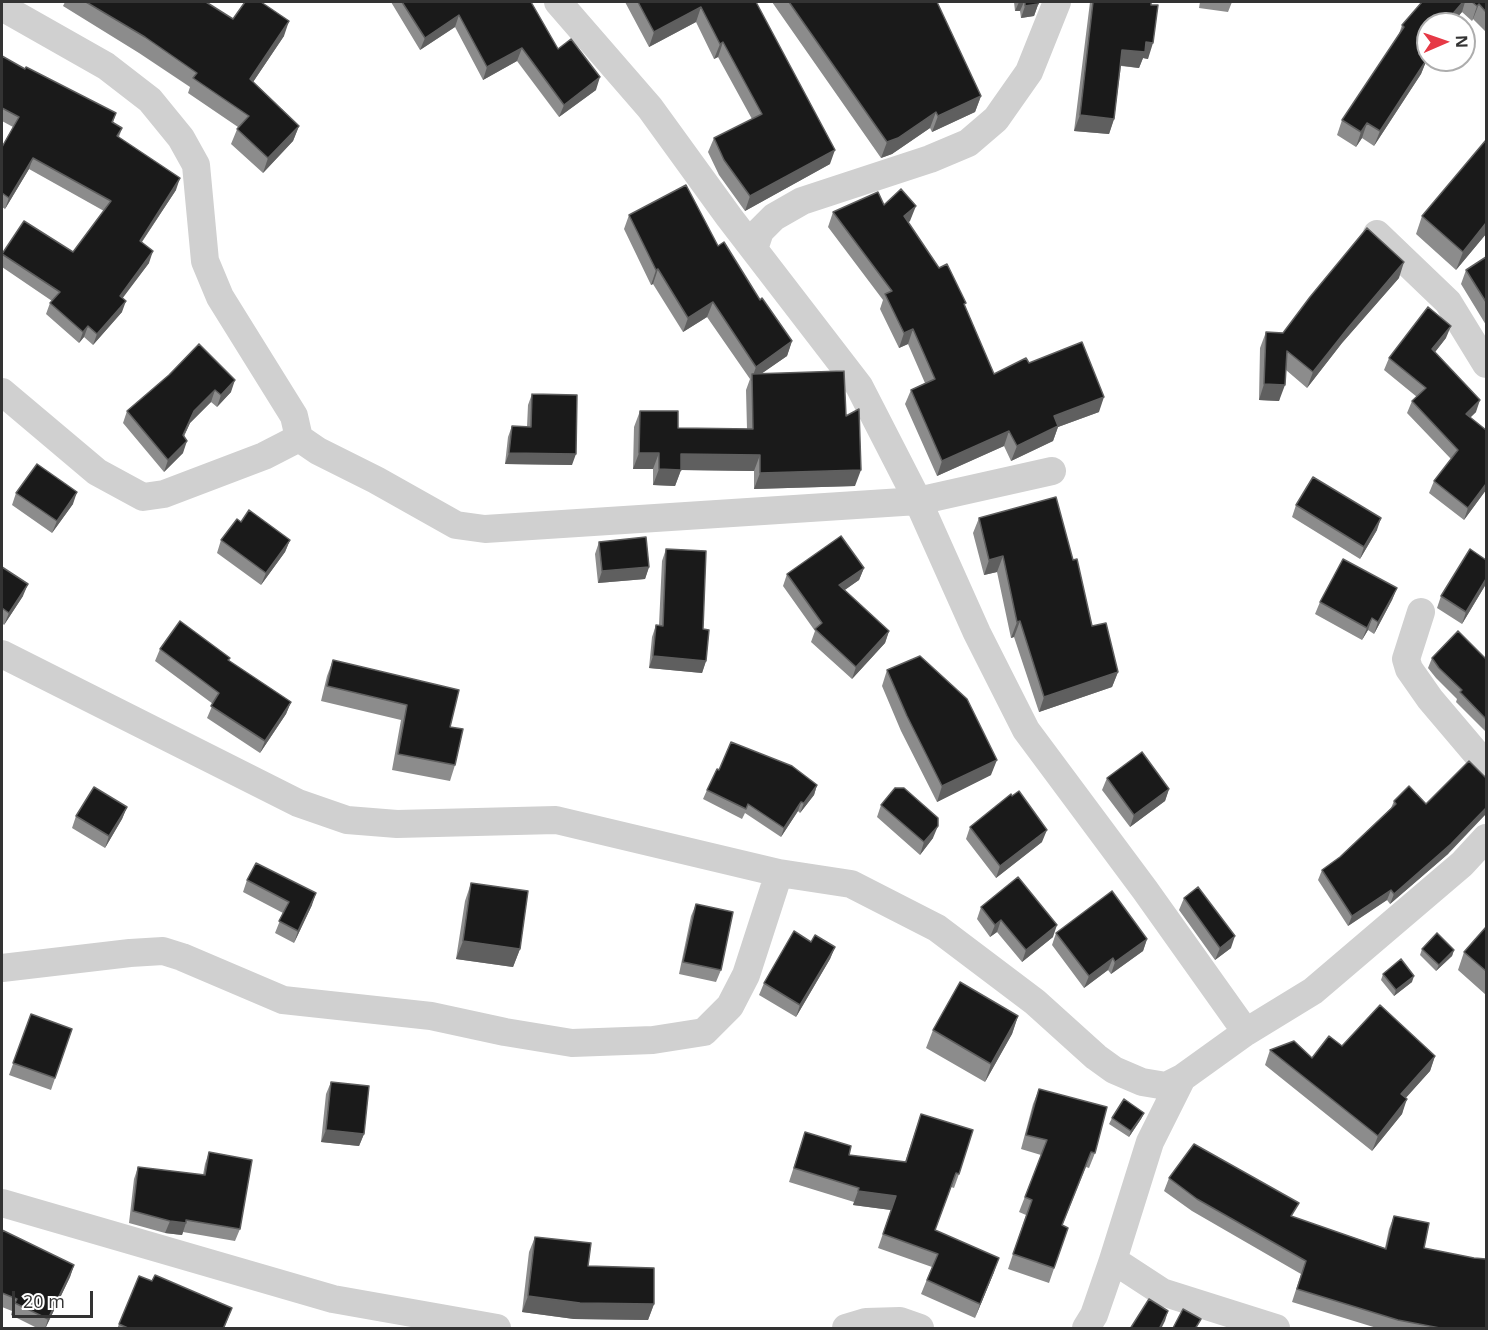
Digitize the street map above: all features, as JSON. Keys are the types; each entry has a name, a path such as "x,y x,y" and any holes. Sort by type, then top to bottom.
{"street":[{"path":"558,2 650,108 859,386 918,501 977,633 1026,730 1145,890 1246,1032"},
{"path":"754,249 760,231 774,217 802,201 930,159 968,143 996,119 1029,72 1057,2"},
{"path":"2,7 106,66 150,100 181,138 196,165 205,261 220,297 294,416 299,438 318,451 376,480 456,525 485,529 918,501 1052,471"},
{"path":"1377,234 1448,302 1486,364"},
{"path":"2,392 97,472 143,497 164,494 264,456 299,438"},
{"path":"1421,612 1406,659 1409,669 1430,699 1486,765"},
{"path":"2,654 298,803 347,820 398,824 556,820 779,873 851,884 937,927 1035,1002 1096,1057 1114,1070 1142,1082 1166,1086 1182,1078 1246,1032 1313,991 1462,864 1486,838"},
{"path":"2,968 130,952 163,951 283,1000 431,1016 572,1043 653,1040 704,1032 730,1006 746,975 779,873"},
{"path":"1086,1329 1094,1315 1113,1260 1150,1142 1182,1078"},
{"path":"2,1203 333,1299 497,1329"},
{"path":"1113,1260 1162,1292 1276,1329"},
{"path":"846,1329 866,1322 900,1321 920,1329"}],"building":[{"path":"86,2 206,2 233,19 245,2 261,2 289,21 250,79 299,126 268,158 237,129 249,116 193,78 197,73 145,37"},
{"path":"402,2 531,2 558,49 571,39 600,77 564,105 522,48 487,67 459,15 425,38"},
{"path":"638,2 756,2 835,150 750,196 724,160 714,138 762,114 723,42 720,44 701,7 654,32"},
{"path":"789,2 937,2 981,96 938,116 936,112 898,138 887,142"},
{"path":"1025,2 1039,2 1025,6"},
{"path":"1093,2 1151,2 1151,5 1158,5 1153,43 1146,42 1145,52 1122,50 1114,119 1080,115"},
{"path":"1422,2 1463,2 1454,12 1416,12 1416,72 1419,72 1380,131 1367,123 1361,132 1342,120 1404,27 1402,25"},
{"path":"1472,2 1486,2 1486,12 1479,4 1477,6"},
{"path":"2,56 116,113 112,122 122,128 117,136 180,178 140,241 153,251 120,296 126,301 97,334 88,326 83,332 50,303 60,292 2,254 24,221 73,252 111,201 33,158 9,198 2,193 2,147 19,117 2,108"},
{"path":"1486,140 1486,223 1463,252 1422,216"},
{"path":"686,185 718,246 724,242 760,300 762,298 792,341 756,367 713,302 688,318 658,269 656,270 629,215"},
{"path":"901,189 916,206 904,216 939,268 947,264 966,303 964,304 994,374 1026,358 1029,363 1082,342 1104,397 1054,416 1058,426 1017,446 1009,431 942,461 911,390 935,379 913,329 904,333 885,294 892,291 833,212 878,192 884,205"},
{"path":"1367,228 1404,262 1313,372 1287,351 1285,385 1264,384 1266,332 1283,333"},
{"path":"1486,257 1486,302 1466,270"},
{"path":"1428,307 1451,326 1432,349 1480,400 1466,414 1486,430 1486,484 1468,508 1434,481 1458,450 1412,401 1426,388 1389,358"},
{"path":"199,344 235,380 221,395 215,390 194,411 183,435 187,441 168,460 127,411 169,375"},
{"path":"844,371 846,416 859,409 861,470 760,473 760,455 681,454 681,470 659,469 659,453 639,453 640,411 678,411 678,428 753,429 752,374"},
{"path":"532,394 577,395 576,454 509,453 512,426 531,427"},
{"path":"37,464 77,492 57,521 16,493"},
{"path":"1313,477 1381,518 1364,547 1296,505"},
{"path":"1056,497 1073,560 1077,559 1092,626 1106,623 1118,672 1044,697 1020,621 1017,622 1003,556 989,560 979,518"},
{"path":"249,510 290,540 266,573 221,540 237,519 241,522"},
{"path":"841,536 864,568 839,585 889,631 856,667 815,629 822,623 787,574"},
{"path":"646,537 649,567 602,571 599,542"},
{"path":"666,549 706,551 703,629 709,630 706,661 653,656 656,625 663,626"},
{"path":"1470,549 1486,560 1486,579 1466,612 1441,596"},
{"path":"1343,559 1397,588 1378,622 1372,618 1367,628 1320,602"},
{"path":"2,567 28,584 9,613 2,608"},
{"path":"180,621 230,658 228,660 291,702 265,741 211,706 219,693 160,649"},
{"path":"1458,631 1486,659 1486,719 1432,658"},
{"path":"920,656 967,699 997,760 942,786 887,670"},
{"path":"333,660 459,690 450,727 463,729 455,765 398,754 407,705 327,686"},
{"path":"731,742 792,766 817,785 804,803 801,802 784,828 748,804 746,809 707,790"},
{"path":"1142,752 1169,789 1134,815 1107,778"},
{"path":"1469,761 1485,777 1486,775 1486,808 1451,844 1394,894 1391,890 1352,916 1322,870 1340,857 1396,804 1394,801 1409,786 1426,804"},
{"path":"94,787 127,807 109,836 76,816"},
{"path":"895,788 904,788 938,818 938,826 924,842 881,805"},
{"path":"1019,791 1047,830 1000,866 970,827 1011,794 1012,796"},
{"path":"256,863 316,893 298,931 279,921 289,902 247,880"},
{"path":"1018,877 1057,925 1026,950 1001,920 995,925 981,907"},
{"path":"471,883 528,891 520,949 463,941"},
{"path":"1198,887 1235,936 1220,948 1184,898"},
{"path":"1112,891 1147,939 1115,962 1113,958 1089,976 1056,933"},
{"path":"696,904 733,912 721,970 683,962"},
{"path":"1486,927 1486,971 1464,952"},
{"path":"794,931 811,942 815,935 835,947 800,1005 764,983"},
{"path":"1437,933 1454,950 1439,965 1422,949"},
{"path":"1401,959 1414,976 1396,990 1383,974"},
{"path":"960,982 1018,1016 991,1064 933,1030"},
{"path":"1380,1005 1435,1056 1401,1094 1407,1099 1378,1136 1270,1050 1294,1041 1312,1058 1329,1036 1342,1046"},
{"path":"31,1014 72,1029 55,1078 13,1063"},
{"path":"331,1082 369,1086 364,1134 326,1130"},
{"path":"1039,1089 1107,1107 1095,1153 1091,1152 1062,1225 1068,1228 1054,1268 1013,1254 1032,1200 1025,1197 1047,1140 1026,1135"},
{"path":"1124,1099 1144,1113 1131,1131 1112,1118"},
{"path":"921,1114 973,1130 959,1174 956,1173 935,1230 999,1258 980,1304 927,1280 938,1254 883,1234 896,1196 858,1191 859,1188 794,1168 805,1132 851,1146 849,1155 906,1162"},
{"path":"1194,1144 1299,1203 1291,1216 1386,1249 1394,1216 1429,1223 1424,1248 1486,1259 1486,1329 1445,1329 1398,1320 1297,1289 1306,1261 1197,1199 1169,1178"},
{"path":"209,1152 252,1160 240,1229 186,1220 186,1223 170,1221 133,1211 138,1167 205,1175"},
{"path":"2,1230 74,1265 48,1319 15,1303 17,1299 2,1293"},
{"path":"535,1237 591,1243 588,1266 654,1268 654,1304 580,1303 528,1296"},
{"path":"155,1275 232,1308 223,1329 130,1329 119,1324 139,1276 152,1281"},
{"path":"1149,1299 1168,1311 1159,1329 1130,1329"},
{"path":"1183,1309 1201,1319 1195,1329 1173,1328"}]}
